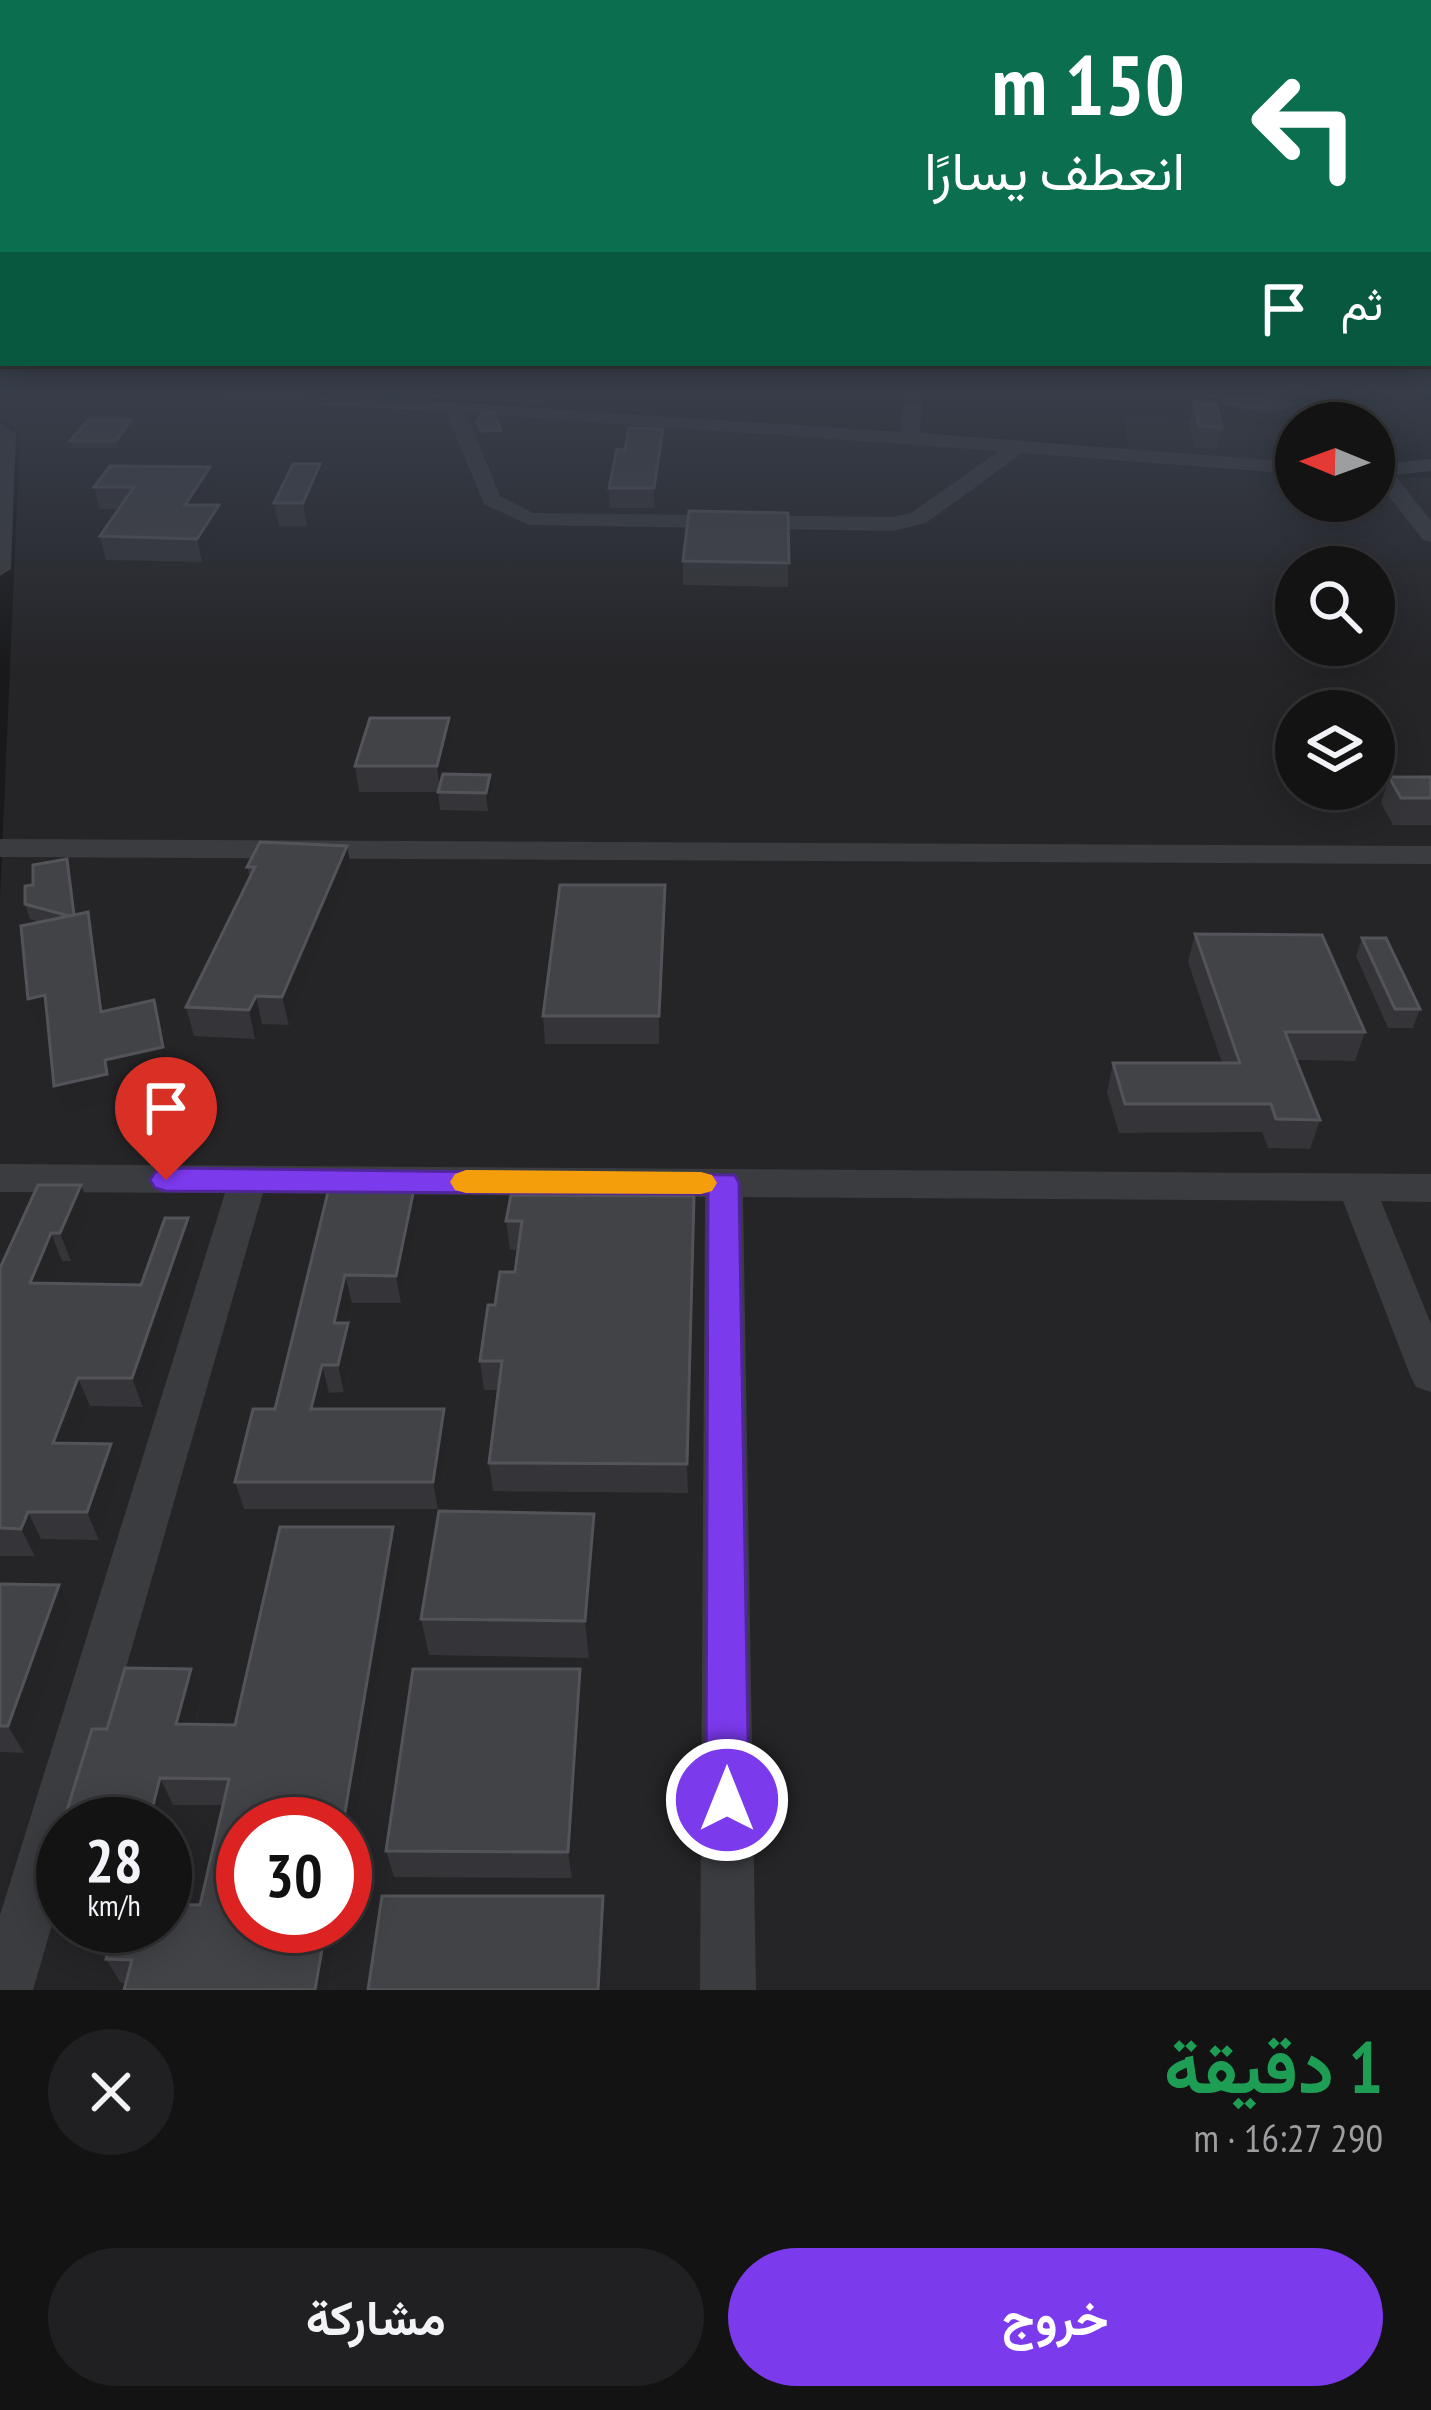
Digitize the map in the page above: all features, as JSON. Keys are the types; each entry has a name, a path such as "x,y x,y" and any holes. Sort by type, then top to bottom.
{"street":[{"path":"0,569 4,485"},
{"path":"485,485 491,500 529,518 893,524 918,518 964,485"},
{"path":"1395,492 1431,535"},
{"path":"0,848 1431,855"},
{"path":"0,1178 1431,1188"},
{"path":"5,1990 248,1180"},
{"path":"724,1183 728,1990"},
{"path":"1356,1187 1431,1375"}],"shaded area":[{"path":"18,485 1275,485 1275,522 1395,522 1395,485 1431,485 1431,1990 0,1990 0,899"}],"building":[{"path":"198,485 185,505 219,505 197,539 100,536 134,487 94,487"},
{"path":"283,485 311,485 303,503 274,503"},
{"path":"610,485 654,485 654,488"},
{"path":"689,511 788,513 789,563 683,561"},
{"path":"370,718 449,718 437,766 355,766"},
{"path":"443,774 490,775 486,793 438,792"},
{"path":"1395,777 1431,777 1431,798 1401,798"},
{"path":"260,842 347,846 282,997 256,996 249,1010 186,1007 255,867 247,867"},
{"path":"67,859 74,915 25,904 25,886 33,885 33,865"},
{"path":"560,885 665,885 659,1016 543,1016"},
{"path":"88,912 101,1012 154,1000 163,1047 105,1060 107,1074 54,1086 45,995 28,999 21,926"},
{"path":"1195,934 1322,935 1365,1032 1285,1032 1320,1120 1276,1119 1271,1104 1125,1104 1113,1063 1240,1063"},
{"path":"1362,938 1386,938 1420,1009 1395,1009"},
{"path":"38,1185 81,1185 60,1233 51,1233 30,1283 141,1285 165,1218 188,1218 132,1378 78,1378 53,1443 111,1444 87,1512 28,1512 21,1529 0,1528 0,1268"},
{"path":"329,1188 414,1189 396,1276 345,1275 334,1323 348,1323 338,1365 322,1365 311,1409 444,1409 433,1482 235,1482 253,1409 275,1409"},
{"path":"511,1195 694,1196 687,1464 489,1463 502,1361 480,1361 488,1305 495,1305 500,1272 515,1272 522,1221 506,1221"},
{"path":"439,1511 594,1514 585,1621 421,1619"},
{"path":"280,1527 393,1527 348,1797 225,1797 229,1779 160,1778 155,1797 71,1797 92,1729 107,1729 125,1668 191,1669 176,1724 235,1725"},
{"path":"0,1584 59,1585 8,1726 0,1726"},
{"path":"413,1669 580,1669 568,1852 386,1851"},
{"path":"216,1835 216,1953 321,1953 315,1990 124,1990 132,1960 106,1959 107,1953 192,1953 192,1905 200,1905"},
{"path":"382,1896 603,1896 598,1990 368,1990"}],"slow traffic":[{"path":"466,1182 701,1183"}],"route":[{"path":"166,1180 724,1183 727,1800"}]}
